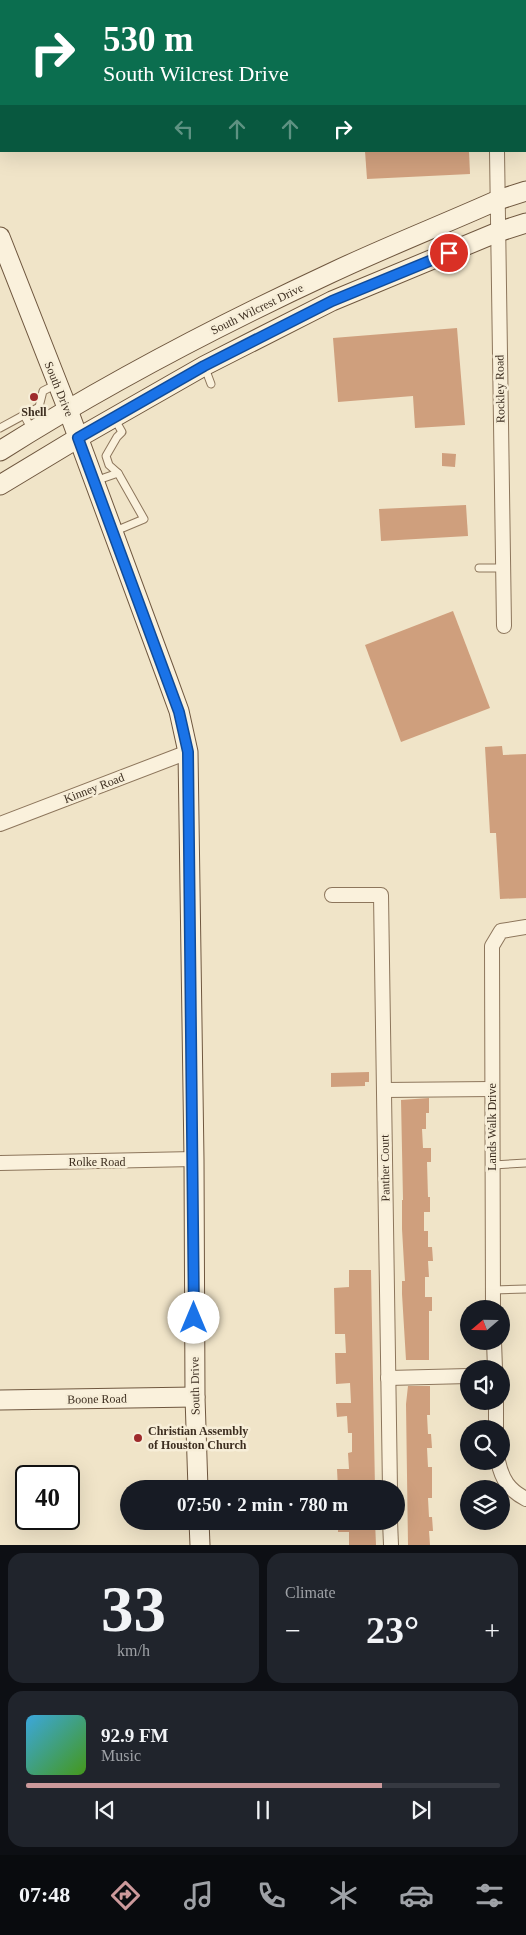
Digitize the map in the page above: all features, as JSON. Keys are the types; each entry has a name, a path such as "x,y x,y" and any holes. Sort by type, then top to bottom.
{"street":[{"name":"Rockley Road","path":"497,152 504,626"},
{"name":"South Wilcrest Drive","path":"0,450 197,339 332,273 498,200 526,191"},
{"path":"0,485 204,366 332,301 498,232 526,223"},
{"name":"South Drive","path":"0,237 68,410 179,712 188,752 194,1159 195,1397 198,1480"},
{"path":"332,273 332,301"},
{"path":"197,339 204,366"},
{"name":"Kinney Road","path":"0,824 188,752"},
{"name":"Panther Court","path":"332,895 381,895 390,1480"},
{"name":"Lands Walk Drive","path":"493,1300 492,946 501,931 526,927"},
{"path":"384,1090 492,1089"},
{"name":"Rolke Road","path":"0,1163 194,1159"},
{"path":"388,1378 460,1376"},
{"name":"Boone Road","path":"0,1400 195,1397"},
{"path":"501,1470 504,1482 514,1493 526,1499"},
{"path":"199,1530 200,1545"},
{"path":"390,1530 390,1545"}],"lane":[{"path":"204,366 211,384"},
{"path":"0,428 39,406 43,391 57,384"},
{"path":"24,415 33,431"},
{"path":"113,532 144,520 118,473 109,465 106,456 122,432 114,418"},
{"path":"94,482 118,473"},
{"path":"479,568 503,568"},
{"path":"492,1164 526,1163"},
{"path":"493,1290 526,1289"}],"building":[{"path":"365,152 469,152 470,174 367,179"},
{"path":"457,328 465,425 415,428 413,396 338,402 333,338"},
{"path":"442,453 456,454 455,467 442,466"},
{"path":"466,505 468,536 381,541 379,509"},
{"path":"453,611 490,708 401,742 365,645"},
{"path":"502,746 503,755 526,754 526,898 500,899 496,833 490,833 485,747"},
{"path":"369,1072 369,1082 365,1082 365,1086 331,1087 331,1073"},
{"path":"429,1098 429,1113 426,1113 426,1129 422,1129 423,1148 431,1148 431,1162 427,1162 430,1212 424,1212 424,1231 428,1231 428,1247 432,1247 433,1261 428,1261 429,1277 425,1277 425,1297 432,1297 432,1311 429,1311 429,1360 406,1360 402,1294 402,1281 405,1281 402,1229 401,1100"},
{"path":"349,1270 371,1270 375,1480 338,1480 337,1469 349,1469 348,1453 352,1452 352,1433 348,1433 347,1416 337,1417 336,1403 351,1403 350,1383 336,1384 335,1353 346,1353 345,1334 335,1334 334,1288 349,1287"},
{"path":"408,1386 430,1386 430,1415 427,1415 428,1434 431,1434 432,1448 427,1448 428,1467 432,1467 432,1498 428,1498 429,1517 432,1517 433,1531 429,1531 430,1545 408,1545 406,1404"},
{"path":"338,1530 375,1530 376,1545 349,1545 349,1532 338,1532"}],"place":[{"name":"Shell","path":"34,397"},
{"name":"Christian Assembly of Houston Church","path":"138,1438"}],"route":[{"path":"194,1318 194,1159 188,752 179,712 168,678 78,438 204,366 332,301 449,253"}]}
